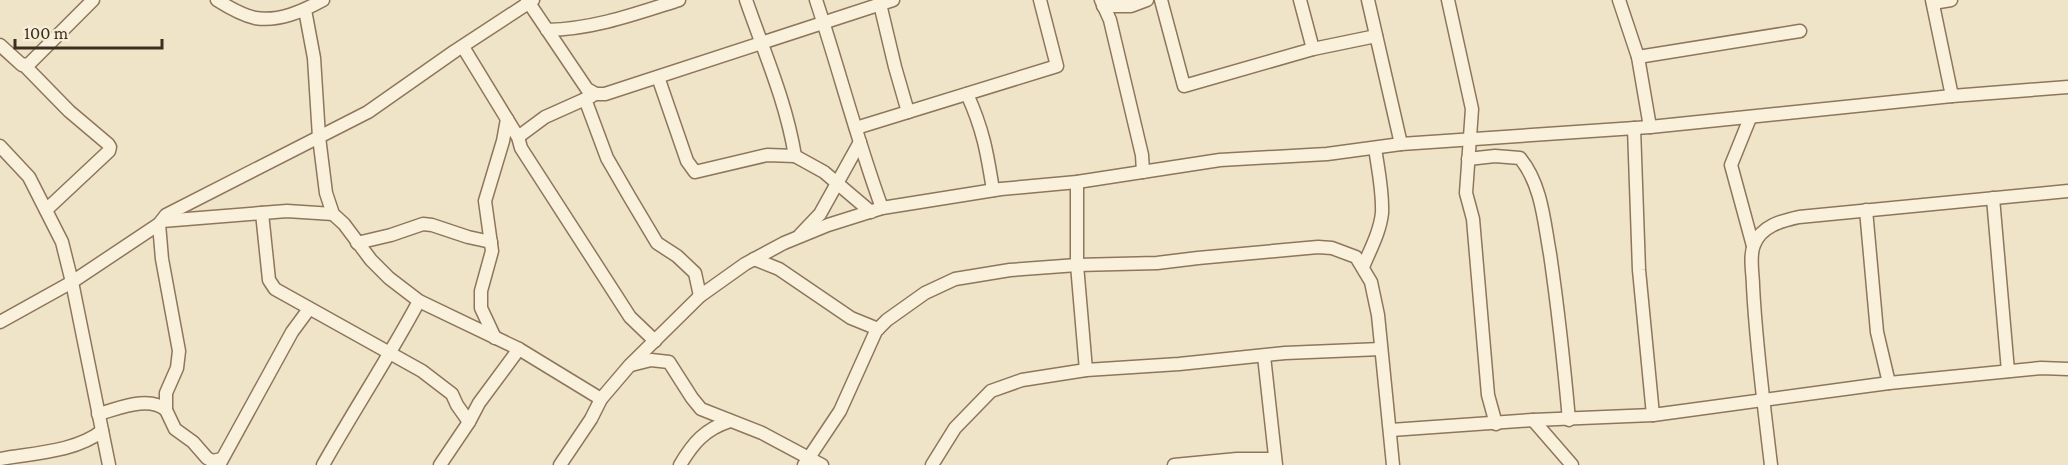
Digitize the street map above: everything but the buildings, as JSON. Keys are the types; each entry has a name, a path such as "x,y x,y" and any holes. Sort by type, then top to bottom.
{"street":[{"path":"25,66 33,62 93,0"},
{"path":"216,0 255,18 273,17 305,10 323,0"},
{"path":"547,30 596,26 679,0"},
{"path":"746,0 776,80 795,156"},
{"path":"816,0 856,128 877,210"},
{"path":"518,137 545,117 591,96 605,94 893,0"},
{"path":"856,128 1057,66 1040,0"},
{"path":"1102,3 1131,6 1147,0"},
{"path":"1161,0 1184,86 1313,50 1376,36"},
{"path":"1300,0 1313,50"},
{"path":"1368,0 1401,144"},
{"path":"1448,0 1473,109 1466,193 1473,219 1488,395 1496,424"},
{"path":"1619,0 1638,57 1650,127"},
{"path":"1949,0 1932,2 1952,96"},
{"path":"0,322 72,282 160,222 166,215 368,112 530,1 591,96 607,158 628,196 657,243 677,256 695,273 700,296"},
{"path":"1102,3 1110,20 1124,76 1142,155 1143,172"},
{"path":"880,4 908,112"},
{"path":"305,10 314,58 318,137 333,214 389,278 419,301 519,349 601,399"},
{"path":"1638,57 1800,31"},
{"path":"0,45 110,147 109,151 46,210"},
{"path":"463,47 518,137 521,148 630,317 655,341"},
{"path":"658,77 687,161 695,172 767,155 795,156 824,172 877,210"},
{"path":"560,465 591,419 601,399 630,365 700,296 754,259 797,238 877,210 993,190 1077,182 1220,160 1327,154 1401,144 1650,127 1952,96 2068,87"},
{"path":"967,94 986,143 993,190"},
{"path":"1750,118 1731,165 1753,246 1754,306 1771,465"},
{"path":"495,338 483,316 480,299 492,251 484,201 503,141 507,119"},
{"path":"1634,128 1639,270 1653,415"},
{"path":"797,238 820,214 860,142"},
{"path":"0,146 29,177 62,242 110,465"},
{"path":"1363,267 1376,237 1382,215 1375,148"},
{"path":"1468,159 1495,156 1520,158 1527,166 1534,182 1545,224 1554,284 1569,420"},
{"path":"1077,182 1077,265 1086,370"},
{"path":"1753,246 1760,234 1784,221 1799,217 2068,191"},
{"path":"1993,198 2008,371"},
{"path":"1866,210 1877,332 1888,383"},
{"path":"160,222 287,211 333,214"},
{"path":"262,213 269,280 272,286 279,293 422,371 452,394 469,422"},
{"path":"160,222 162,259 179,351 177,368 166,393 166,410 175,429 193,442 212,461 220,462 296,326 309,309"},
{"path":"357,243 423,224 491,242"},
{"path":"806,462 842,406 869,343 878,329 925,293 956,279 1010,270 1077,265 1158,263 1318,247 1344,251 1356,257 1371,282 1375,297 1391,430 1393,465"},
{"path":"754,259 779,269 850,318 878,329"},
{"path":"322,465 391,353 419,301"},
{"path":"440,465 479,403 519,349"},
{"path":"932,465 955,428 991,391 1022,380 1086,370 1179,364 1297,352 1381,349"},
{"path":"1174,465 1237,459 1276,462 1264,356"},
{"path":"630,365 651,360 669,362 701,409 782,442 806,462 822,465"},
{"path":"1391,430 1533,420 1653,415 1888,383 2040,368 2068,369"},
{"path":"98,414 142,403 161,406 166,410"},
{"path":"1533,420 1572,465"},
{"path":"680,465 701,435 714,426 730,421"},
{"path":"0,459 80,443 102,431"}]}
